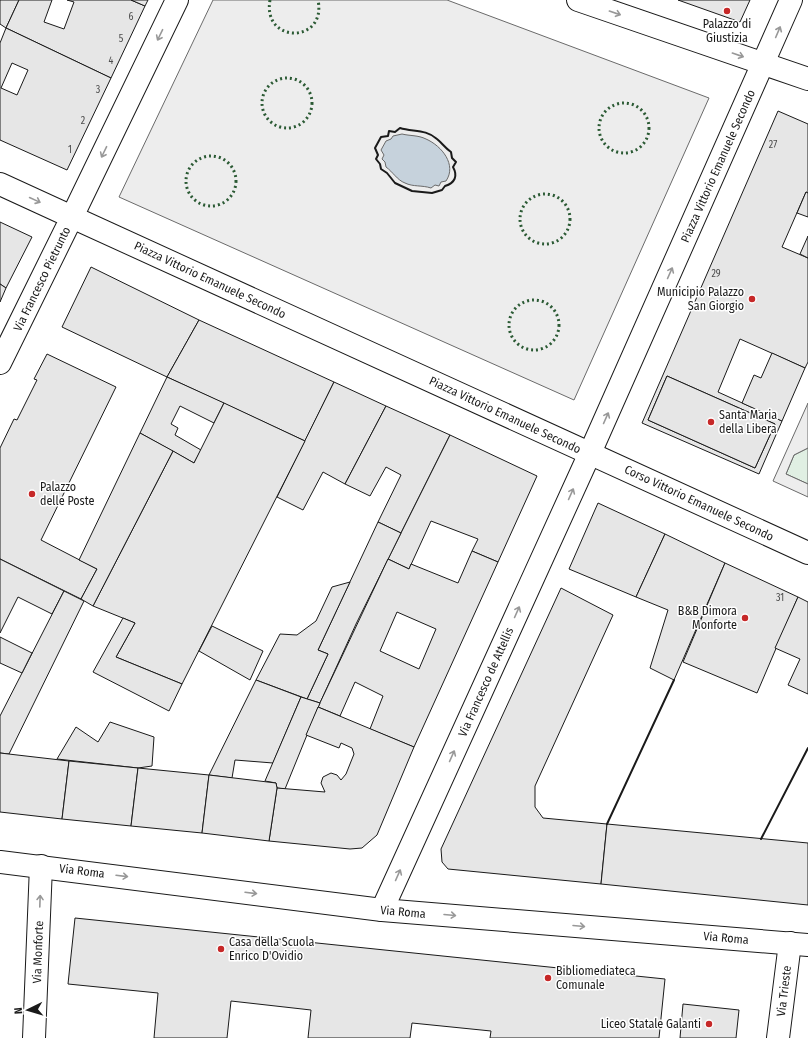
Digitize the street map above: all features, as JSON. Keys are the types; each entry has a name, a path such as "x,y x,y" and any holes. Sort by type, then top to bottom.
{"street":[{"path":"0,184 72,217 177,0"},
{"path":"578,0 808,79"},
{"name":"Piazza Vittorio Emanuele Secondo","path":"72,217 590,453 764,64 791,0"},
{"name":"Via Francesco Pietrunto","path":"0,362 72,217"},
{"name":"Corso Vittorio Emanuele Secondo","path":"590,453 808,553"},
{"name":"Via Francesco de Attellis","path":"382,910 590,453"},
{"name":"Via Roma","path":"0,862 382,910 799,944"},
{"name":"Via Monforte","path":"34,1038 41,866"},
{"name":"Via Trieste","path":"778,1038 799,944"}],"green space":[{"path":"808,448 808,484 786,474 794,455"}],"shaded area":[{"path":"213,0 447,0 709,98 574,400 119,197"},
{"path":"402,134 423,138 432,142 442,151 449,163 450,169 446,181 441,182 439,186 435,185 431,188 411,185 400,180 386,167 385,162 382,159 384,155 381,150 386,141 391,139 393,136"},
{"path":"808,403 808,448 794,455 786,474 808,484 808,497 773,481"}],"building":[{"path":"0,0 19,0 6,28 0,24"},
{"path":"19,0 52,0 44,22 64,29 74,2 67,0 131,0 145,6 111,78 6,28"},
{"path":"131,0 148,0 145,6"},
{"name":"Palazzo di Giustizia","path":"678,0 750,0 740,22"},
{"path":"6,28 111,78 67,170 0,140 0,43","holes":["12,63 28,70 17,95 1,88"]},
{"name":"Municipio Palazzo San Giorgio","path":"778,111 808,124 808,193 806,192 782,247 808,258 808,362 805,368 740,339 718,392 782,421 759,474 642,423","holes":["667,376 775,424 755,468 648,420"]},
{"path":"806,192 808,193 808,217 797,213"},
{"path":"0,222 32,237 6,288 0,284"},
{"path":"808,236 808,258 800,254"},
{"path":"91,267 199,320 167,377 62,327"},
{"path":"0,284 6,288 0,302"},
{"path":"199,320 334,382 305,441 167,377"},
{"path":"772,353 805,368 782,421 742,403 754,375 761,378"},
{"name":"Palazzo delle Poste","path":"47,354 116,387 41,540 97,569 81,599 0,559 0,448 14,419 17,420 37,380 34,379"},
{"name":"Santa Maria della Libera","path":"667,376 775,424 755,468 648,420"},
{"path":"167,377 224,403 214,423 180,406 171,424 178,428 175,435 201,450 194,463 140,433"},
{"path":"334,382 386,406 345,484 323,472 303,510 277,497"},
{"path":"224,403 305,441 182,684 116,657 135,623 93,606 173,451 194,463"},
{"path":"386,406 450,435 401,533 378,522 401,475 386,467 370,496 345,484"},
{"path":"140,433 173,451 93,606 81,599 97,569 79,560"},
{"path":"450,435 537,476 498,562 472,551 478,539 431,521 409,569 388,559"},
{"path":"598,503 665,534 636,597 569,569"},
{"path":"378,522 401,533 356,624 320,703 307,699 328,654 318,650"},
{"path":"665,534 725,563 674,680 650,668 668,610 636,597"},
{"path":"472,551 498,562 414,747 370,729 383,696 355,682 340,716 318,707 388,559 409,569 411,564 458,583","holes":["397,612 436,629 419,669 380,651"]},
{"path":"0,559 64,591 52,614 18,597 0,633"},
{"path":"725,563 798,597 757,693 683,662"},
{"path":"350,582 318,650 328,654 307,699 256,680 280,634 297,635 316,621 332,587"},
{"path":"561,588 613,615 535,786 535,807 543,818 607,824 601,884 448,869 442,862 441,849"},
{"path":"64,591 84,601 9,754 0,753 0,716"},
{"path":"798,597 808,602 808,694 788,685 800,659 775,648"},
{"path":"123,618 135,623 116,657 182,684 169,711 93,672"},
{"path":"212,626 263,651 250,680 199,651"},
{"path":"0,637 32,653 22,673 0,663"},
{"path":"256,680 301,697 273,763 235,760 232,778 209,775"},
{"path":"301,697 320,703 285,789 277,788 276,783 265,781"},
{"path":"318,707 414,747 377,835 362,848 350,849 269,841 277,788 325,792 321,783 323,777 331,773 337,775 341,780 346,774 354,754 352,748 341,743 339,748 306,735"},
{"path":"110,722 154,737 152,766 138,768 57,759 76,727 98,742"},
{"path":"0,753 69,761 62,819 0,812"},
{"path":"69,761 138,768 131,826 62,819"},
{"path":"138,768 209,775 202,833 131,826"},
{"path":"209,775 276,783 277,788 269,841 202,833"},
{"path":"607,824 808,843 808,905 601,884"},
{"name":"Casa della Scuola Enrico D'Ovidio","path":"75,918 665,979 659,1038 490,1038 491,1031 412,1023 410,1038 308,1038 311,1010 231,1001 227,1038 154,1038 158,993 68,984"},
{"name":"Liceo Statale Galanti","path":"683,1004 739,1010 736,1038 680,1038"}],"hedge":[{"path":"270,0 270,14 275,25 284,31 294,33 305,31 313,25 318,14 318,0"},
{"path":"282,78 292,78 305,85 312,98 312,103 312,108 305,121 292,128 282,128 273,124 266,117 262,108 262,98 266,89 273,82 282,78"},
{"path":"619,103 629,103 642,110 649,123 649,128 649,133 642,146 629,153 619,153 610,149 603,142 599,133 599,123 603,114 610,107 619,103"},
{"path":"206,156 216,156 229,163 236,176 236,181 236,186 229,199 216,206 206,206 197,202 190,195 186,186 186,176 190,167 197,160 206,156"},
{"path":"540,194 550,194 563,201 570,214 570,219 570,224 563,237 550,244 540,244 531,240 524,233 520,224 520,214 524,205 531,198 540,194"},
{"path":"529,300 539,300 552,307 559,320 559,325 559,330 552,343 539,350 529,350 520,346 513,339 509,330 509,320 513,311 520,304 529,300"}],"wall":[{"path":"400,128 419,131 437,139 451,152 452,158 456,162 453,167 455,170 455,179 442,190 432,193 412,191 395,183 387,173 381,169 380,164 376,159 378,155 375,148 381,137 388,136 389,131 395,132 400,128"},
{"path":"607,824 674,680"},
{"path":"761,839 808,748"}],"place":[{"name":"Palazzo di Giustizia","path":"727,11"},
{"name":"Municipio Palazzo San Giorgio","path":"752,299"},
{"name":"Santa Maria della Libera","path":"711,422"},
{"name":"Palazzo delle Poste","path":"32,494"},
{"name":"B&B Dimora Monforte","path":"745,618"},
{"name":"Casa della Scuola Enrico D'Ovidio","path":"221,949"},
{"name":"Bibliomediateca Comunale","path":"548,978"},
{"name":"Liceo Statale Galanti","path":"709,1024"}]}
